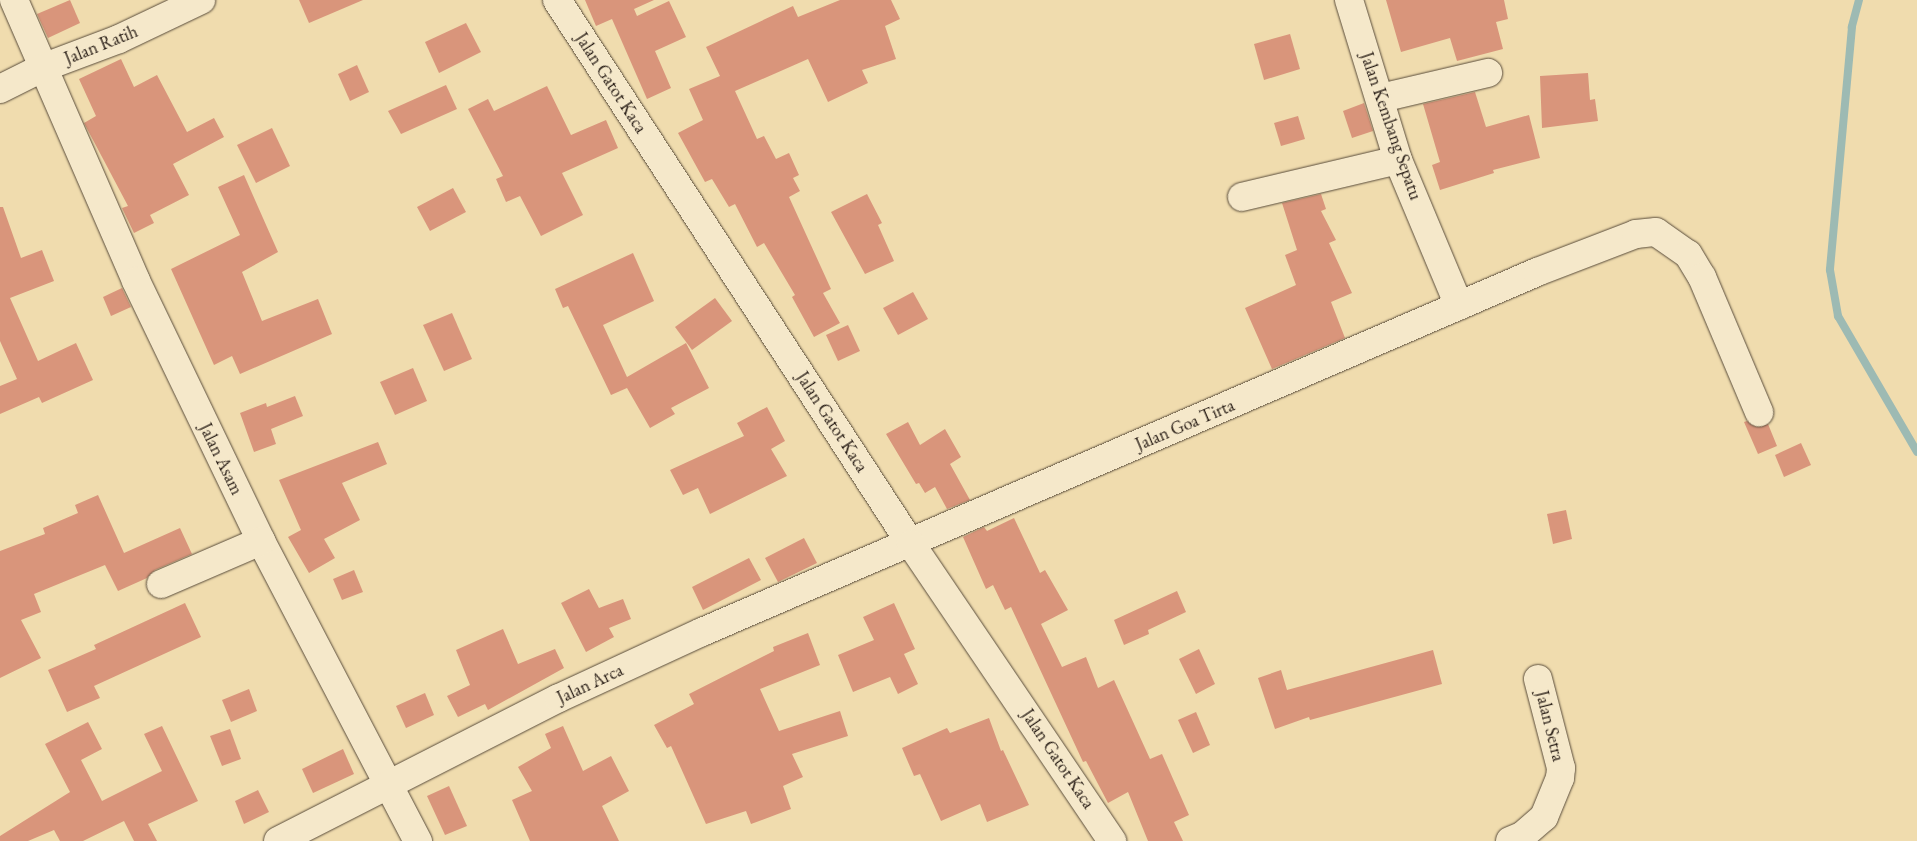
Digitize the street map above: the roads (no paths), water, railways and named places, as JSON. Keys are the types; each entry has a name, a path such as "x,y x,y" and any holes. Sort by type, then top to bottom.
{"street":[{"name":"Jalan Asam","path":"14,0 136,280 261,542 389,782 418,841"},
{"name":"Jalan Ratih","path":"0,89 42,68 118,40 201,0"},
{"name":"Jalan Gatot Kaca","path":"557,0 910,544 1112,841"},
{"name":"Jalan Kembang Sepatu","path":"1349,0 1381,98 1398,160 1460,306"},
{"path":"1381,98 1488,73"},
{"path":"1242,197 1398,160"},
{"name":"Jalan Goa Tirta","path":"910,544 1460,306 1636,234 1656,232 1688,254 1702,277 1759,412"},
{"path":"161,584 261,542"},
{"name":"Jalan Arca","path":"278,841 389,782 559,698 702,632 910,544"},
{"name":"Jalan Setra","path":"1510,841 1522,836 1544,817 1560,778 1561,768 1538,679"}],"waterway":[{"path":"1859,0 1852,27 1830,270 1838,316 1917,452"}]}
